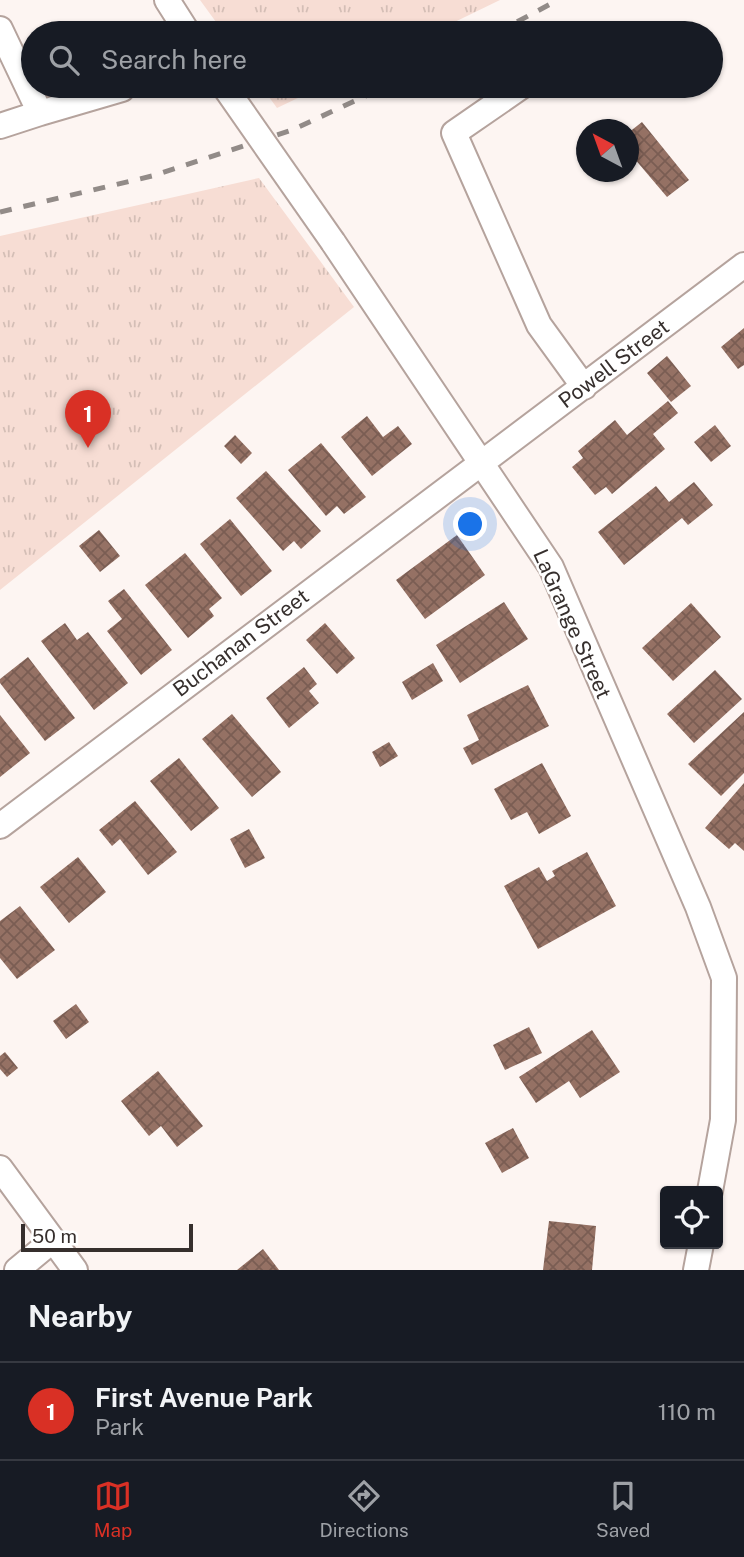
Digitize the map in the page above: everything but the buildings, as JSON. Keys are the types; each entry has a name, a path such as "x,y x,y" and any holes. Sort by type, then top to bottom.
{"street":[{"path":"167,0 180,21"},
{"path":"0,30 21,74"},
{"path":"33,98 40,113"},
{"path":"0,126 91,98"},
{"name":"LaGrange Street","path":"232,98 333,242 551,567 698,907 734,971 723,1120 711,1186"},
{"path":"505,98 454,133 539,325 584,387"},
{"name":"Powell Street","path":"483,463 744,265"},
{"name":"Buchanan Street","path":"0,826 454,481 483,463"},
{"path":"0,1168 75,1270"},
{"path":"17,1270 52,1241"},
{"path":"696,1270 700,1249"}],"green space":[{"path":"200,0 500,0 457,21 215,21"},
{"path":"270,98 298,98 277,108"},
{"path":"259,178 354,307 0,590 0,236"}],"railway":[{"path":"519,21 558,0"},
{"path":"0,212 152,176 292,130 361,98"}],"place":[{"name":"First Avenue Park","path":"88,448"}]}
